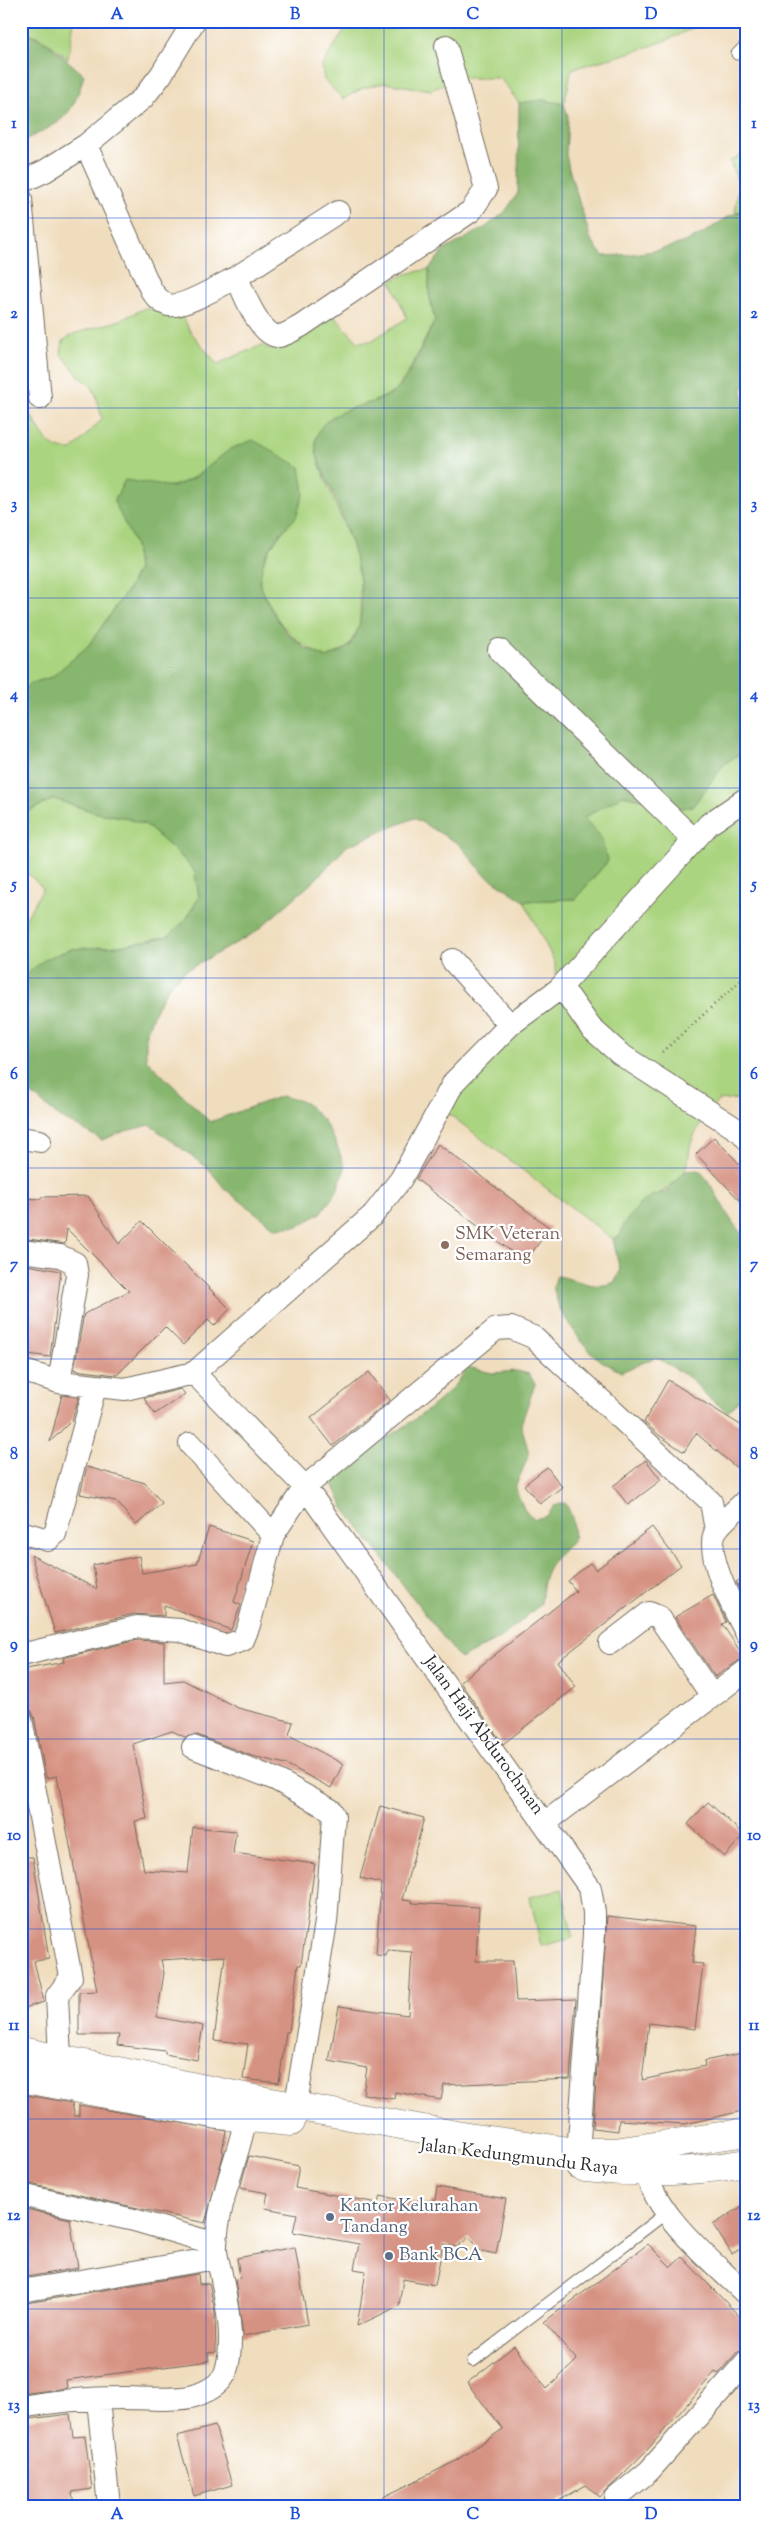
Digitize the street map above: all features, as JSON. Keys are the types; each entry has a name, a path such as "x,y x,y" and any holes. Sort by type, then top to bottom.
{"main road":[{"path":"21,2051 60,2058 221,2103"},
{"path":"21,2078 221,2103"},
{"name":"Jalan Kedungmundu Raya","path":"221,2103 468,2137 577,2160 643,2159 717,2168 747,2163"},
{"name":"Jalan Kedungmundu Raya","path":"643,2159 747,2132"}],"street":[{"path":"21,182 45,170 86,144 143,98 161,75 194,21"},
{"path":"237,277 249,305 264,329 271,334 280,336 301,326 471,211 486,189 446,46"},
{"path":"86,144 151,290 158,300 170,306 187,301 237,277 338,212"},
{"path":"21,199 28,357 40,398"},
{"path":"498,650 694,840"},
{"path":"21,1370 59,1382 125,1389 194,1372 373,1214 401,1179 454,1082 510,1025 559,988 709,824 747,798"},
{"path":"452,960 510,1025"},
{"path":"559,988 569,997 591,1028 620,1054 744,1136"},
{"path":"21,1251 60,1256 75,1262 77,1275 59,1382"},
{"path":"21,1655 137,1627 180,1630 225,1646 243,1640 249,1625 273,1535 306,1487 496,1329 511,1328 533,1337 621,1421 711,1502 716,1530 714,1548 716,1566 729,1599 747,1634"},
{"name":"Jalan Haji Abdurochman","path":"194,1372 306,1487 590,1888 594,1912 577,2160"},
{"path":"21,1532 48,1540 55,1534 95,1387"},
{"path":"190,1444 273,1535"},
{"path":"716,1530 747,1499"},
{"path":"610,1643 649,1613 654,1614 658,1617 712,1696"},
{"path":"545,1822 747,1670"},
{"path":"21,1720 71,1976 57,1996 60,2058"},
{"path":"193,1748 275,1779 331,1810 334,1816 326,1922 295,2114"},
{"path":"21,2407 45,2403 193,2397 213,2388 225,2374 230,2353 228,2319 216,2251 221,2206 248,2108"},
{"path":"643,2159 666,2214 747,2295"},
{"path":"21,2196 134,2220 216,2251"},
{"path":"21,2291 216,2251"},
{"path":"616,2498 649,2472 747,2361"},
{"path":"98,2400 109,2506"}],"lane":[{"path":"737,54 747,44"},
{"path":"473,2361 666,2214"}],"path":[{"path":"643,1070 747,975"}],"green space":[{"path":"21,21 74,21 68,59 40,38 27,33 21,33"},
{"path":"344,21 704,21 657,44 572,69 564,104 543,100 519,103 500,78 460,78 431,90 384,83 363,88 343,99 324,80 322,66 345,29"},
{"path":"26,32 47,43 84,75 74,102 63,118 56,124 21,142 21,33"},
{"path":"543,100 564,104 568,116 566,155 569,169 591,240 603,256 627,255 674,246 696,237 727,217 747,210 747,384 742,389 747,423 747,749 724,764 693,806 669,810 646,800 623,795 584,818 600,836 608,861 575,899 524,901 484,874 459,844 414,818 347,846 314,881 254,933 185,971 168,988 155,1010 146,1034 146,1059 210,1122 281,1096 305,1102 323,1120 336,1143 345,1168 337,1191 321,1213 299,1226 275,1228 225,1189 208,1168 150,1125 125,1131 102,1140 58,1116 21,1085 21,979 45,959 71,949 120,946 169,936 187,918 199,897 195,872 179,854 146,825 123,817 97,813 54,799 21,815 21,693 29,684 52,677 88,646 128,590 138,569 135,545 114,501 125,480 173,487 194,478 230,449 253,440 300,467 304,493 296,517 279,535 265,556 259,582 271,610 286,632 305,648 327,658 350,645 358,628 362,609 361,588 351,544 316,451 316,439 321,428 328,420 349,409 384,398 394,392 405,379 417,359 435,320 429,294 429,269 444,250 486,227 505,212 518,193 519,103"},
{"path":"747,151 747,210 735,212 739,185 730,161"},
{"path":"429,269 429,294 435,320 409,371 395,392 373,402 319,463 357,558 360,583 360,626 348,647 327,658 306,647 290,634 276,617 261,588 260,574 262,565 271,547 296,517 213,464 190,479 171,486 152,486 125,481 114,501 135,545 138,569 128,589 88,646 52,677 29,684 21,693 21,423 31,415 51,444 64,450 72,450 102,419 96,395 90,384 80,377 61,354 63,341 73,334 121,320 145,308 182,315 190,331 217,364 262,345 270,349 289,345 308,333 331,313 358,342 371,341 407,318 391,281 406,274"},
{"path":"747,749 747,1098 718,1101 693,1137 684,1172 667,1188 640,1208 625,1225 620,1236 613,1239 445,1111 465,1083 556,1000 555,963 524,901 575,899 608,861 600,836 583,818 623,795 693,806 724,764"},
{"path":"54,799 97,813 123,817 146,825 179,854 195,872 199,897 187,918 169,936 120,946 71,949 21,979 21,927 43,888 21,867 21,815"},
{"path":"699,1170 712,1187 733,1223 747,1238 747,1390 728,1412 708,1397 690,1378 656,1357 621,1372 598,1359 581,1341 560,1310 553,1287 557,1276 593,1285 615,1282 620,1271 613,1239 620,1236 624,1224 640,1204 652,1196 665,1192 686,1171"},
{"path":"468,1367 492,1373 517,1371 529,1374 535,1384 521,1424 529,1454 515,1488 525,1511 535,1519 547,1516 554,1506 565,1503 572,1517 574,1531 573,1541 558,1555 549,1568 544,1583 541,1604 502,1637 460,1659 344,1508 331,1479 421,1415 447,1393"},
{"path":"562,1889 573,1938 541,1946 530,1897"}],"building":[{"path":"714,1137 747,1172 747,1208 696,1154"},
{"path":"438,1144 550,1228 525,1262 416,1179"},
{"path":"88,1196 119,1244 142,1221 230,1309 214,1326 208,1320 183,1345 165,1327 117,1375 74,1370 84,1314 129,1291 67,1229 65,1244 21,1238 21,1198 41,1199 41,1197"},
{"path":"21,1264 61,1271 50,1357 21,1353"},
{"path":"369,1372 390,1400 333,1446 311,1418"},
{"path":"668,1380 747,1429 747,1477 696,1433 684,1452 660,1436 644,1422"},
{"path":"181,1389 185,1394 155,1414 144,1398"},
{"path":"62,1395 79,1397 72,1420 50,1442"},
{"path":"646,1460 661,1480 628,1505 613,1486"},
{"path":"87,1467 145,1483 162,1503 136,1525 116,1501 80,1494"},
{"path":"547,1467 562,1487 540,1504 524,1485"},
{"path":"209,1527 253,1541 234,1602 241,1605 231,1630 164,1605 164,1616 134,1614 55,1633 31,1555 97,1589 93,1565 139,1556 142,1573 197,1564"},
{"path":"652,1527 681,1565 558,1661 576,1687 503,1744 460,1682 576,1591 568,1581 590,1563 596,1570"},
{"path":"747,1576 747,1605 736,1582"},
{"path":"713,1595 726,1622 722,1624 744,1657 715,1677 675,1617"},
{"path":"138,1640 164,1642 164,1682 183,1680 238,1708 293,1722 289,1735 343,1764 331,1788 286,1764 252,1756 197,1735 185,1737 172,1731 133,1744 147,1819 135,1821 144,1870 188,1873 193,1827 236,1831 233,1853 315,1864 301,1965 298,1965 289,2032 286,2032 279,2083 243,2079 248,2044 214,2040 225,1956 161,1960 164,1973 157,2017 203,2026 197,2060 165,2054 165,2051 117,2045 119,2035 79,2035 79,1992 97,1991 57,1776 46,1778 34,1716 31,1710 21,1706 21,1670 64,1662 63,1658"},
{"path":"708,1802 744,1835 724,1857 688,1824"},
{"path":"380,1806 424,1818 402,1900 413,1901 412,1903 479,1907 476,1961 513,1961 516,2001 576,1999 570,2079 444,2085 441,2100 395,2092 394,2099 363,2094 367,2068 329,2061 339,2006 408,2015 412,1952 388,1950 386,1956 376,1955 381,1883 360,1878"},
{"path":"21,1857 33,1857 49,1959 34,1961 44,2002 21,2009"},
{"path":"607,1916 696,1926 692,1963 703,1964 695,2029 649,2023 642,2080 705,2066 704,2061 747,2052 747,2110 685,2124 619,2120 618,2131 593,2128"},
{"path":"21,2094 72,2103 75,2116 79,2116 79,2105 226,2131 222,2151 224,2152 205,2223 21,2182"},
{"path":"249,2156 299,2166 295,2188 378,2203 380,2196 430,2205 432,2199 435,2200 437,2187 506,2199 496,2254 481,2251 469,2237 457,2247 443,2244 435,2285 403,2279 399,2306 357,2326 366,2271 354,2269 359,2244 293,2232 297,2214 265,2208 268,2193 240,2188"},
{"path":"747,2203 747,2245 732,2254 713,2225"},
{"path":"21,2208 70,2219 78,2268 21,2278"},
{"path":"648,2244 671,2267 682,2257 747,2324 747,2348 737,2352 718,2374 715,2372 647,2450 600,2497 586,2485 550,2506 365,2506 454,2462 503,2429 467,2383 514,2346 547,2389 577,2360 544,2322"},
{"path":"295,2247 308,2324 243,2336 235,2279 240,2278 237,2258"},
{"path":"198,2274 199,2284 209,2283 215,2312 216,2352 208,2353 209,2361 66,2380 67,2388 21,2394 21,2304"},
{"path":"70,2414 73,2437 85,2436 92,2489 72,2492 74,2506 21,2506 21,2420"},
{"path":"215,2426 232,2485 194,2496 177,2436"}],"place":[{"name":"SMK Veteran Semarang","path":"445,1245"},
{"name":"Kantor Kelurahan Tandang","path":"330,2217"},
{"name":"Bank BCA","path":"389,2256"}]}
